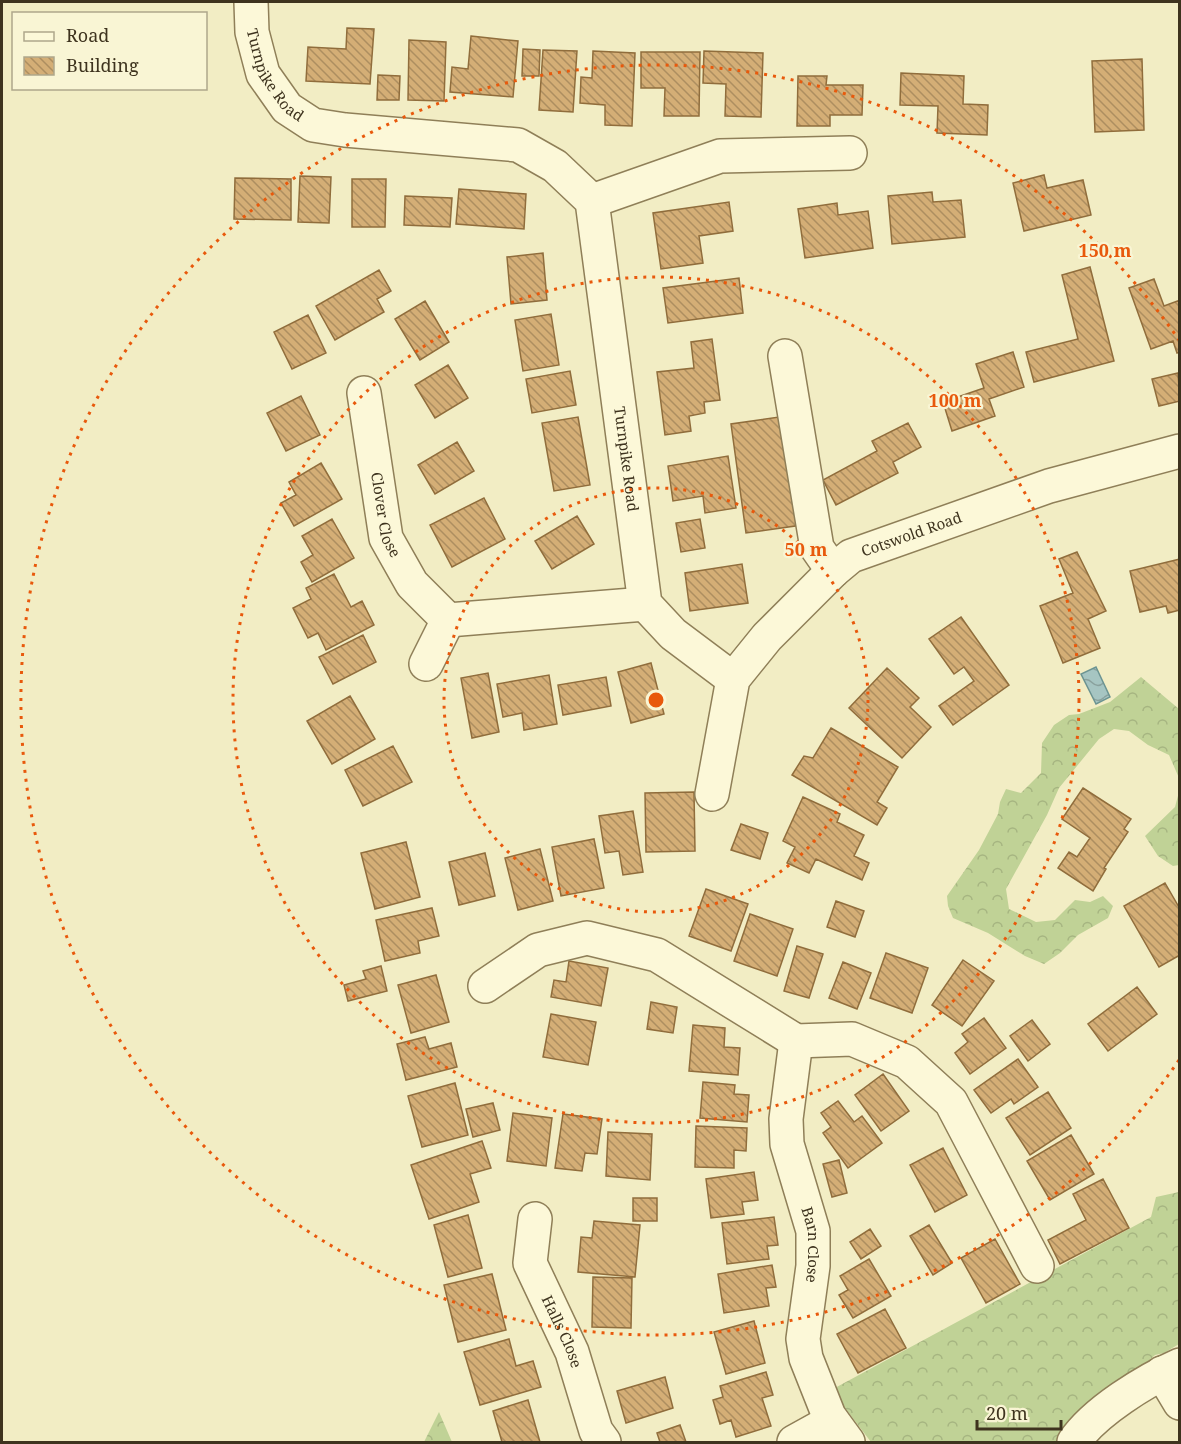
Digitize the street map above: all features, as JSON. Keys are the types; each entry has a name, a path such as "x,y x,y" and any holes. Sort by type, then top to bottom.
{"street":[{"name":"Turnpike Road","path":"251,2 252,32 263,74 287,108 313,125 345,130 518,144 555,166 592,201 645,604"},
{"path":"592,201 720,156 850,153"},
{"path":"785,356 816,548 832,571"},
{"name":"Clover Close","path":"364,393 386,537 412,584 448,620"},
{"name":"Cotswold Road","path":"712,794 733,679 767,637 832,571 851,556 1049,486 1179,451"},
{"path":"426,664 448,620 645,604 673,634 733,679"},
{"path":"485,986 538,950 587,938 657,955 796,1041 852,1039 907,1062 951,1102 1037,1266"},
{"name":"Barn Close","path":"796,1041 786,1119 787,1144 813,1231 813,1266 803,1339 806,1358 840,1432"},
{"name":"Halls Close","path":"535,1220 530,1263 572,1352 596,1431 604,1443"},
{"path":"1074,1443 1113,1404 1171,1369 1179,1403"},
{"path":"794,1443 840,1432"}],"green space":[{"path":"1141,677 1179,709 1179,778 1169,755 1148,745 1129,731 1114,729 1099,739 1059,788 1047,815 1006,889 1009,909 1036,922 1055,920 1075,900 1090,902 1103,896 1113,906 1108,918 1078,935 1060,953 1044,964 1025,956 988,933 953,918 947,896 979,850 998,814 1006,789 1021,793 1041,773 1042,743 1054,725 1069,715 1079,714 1110,702"},
{"path":"1179,792 1179,865 1173,866 1158,856 1145,836 1175,807"},
{"path":"1179,1192 1179,1344 1164,1353 1155,1355 1064,1442 871,1442 833,1389 1151,1217 1156,1197"},
{"path":"439,1412 452,1442 424,1442"}],"water":[{"path":"1096,667 1110,697 1096,704 1081,674"}],"building":[{"path":"347,28 374,29 370,84 306,81 308,47 346,49"},
{"path":"471,36 518,41 513,97 450,92 452,67 468,69"},
{"path":"409,40 446,42 444,101 408,100"},
{"path":"523,49 540,50 539,76 522,76"},
{"path":"543,50 577,51 573,112 539,110"},
{"path":"593,51 635,53 632,126 605,125 605,105 580,103 581,77 592,78"},
{"path":"704,51 763,53 761,117 725,116 726,84 703,83"},
{"path":"641,52 700,52 699,116 664,116 665,88 641,88"},
{"path":"1142,59 1144,130 1095,132 1092,61"},
{"path":"901,73 964,76 963,104 988,105 987,135 937,133 938,106 900,105"},
{"path":"378,75 400,76 399,100 377,100"},
{"path":"798,76 827,76 826,85 863,85 862,115 830,115 830,126 797,126"},
{"path":"1044,175 1047,188 1083,180 1091,215 1024,231 1013,183"},
{"path":"300,176 331,177 329,223 298,222"},
{"path":"235,178 291,179 291,220 234,219"},
{"path":"352,179 386,179 385,227 352,227"},
{"path":"459,189 526,194 524,229 456,224"},
{"path":"932,192 933,202 961,200 965,237 892,244 888,196"},
{"path":"405,196 452,198 450,227 404,225"},
{"path":"729,202 733,231 699,236 703,263 661,269 653,213"},
{"path":"837,203 838,215 868,211 873,248 805,258 798,209"},
{"path":"543,253 547,300 511,304 507,257"},
{"path":"1090,267 1114,361 1034,382 1026,352 1078,339 1062,275"},
{"path":"379,270 391,291 377,299 384,312 335,340 316,306"},
{"path":"739,278 743,313 668,323 663,288"},
{"path":"1154,279 1164,306 1180,300 1180,352 1177,353 1173,341 1151,349 1129,288"},
{"path":"425,301 449,342 420,360 395,319"},
{"path":"551,314 559,365 523,371 515,320"},
{"path":"308,315 326,353 292,369 274,332"},
{"path":"712,339 720,400 704,402 705,413 689,416 691,431 665,435 657,372 694,368 691,342"},
{"path":"1013,352 1024,387 989,399 995,416 952,431 943,402 984,388 976,364"},
{"path":"448,365 468,398 435,418 415,385"},
{"path":"570,371 576,405 532,413 526,379"},
{"path":"1178,373 1180,401 1159,406 1152,379"},
{"path":"301,396 320,435 286,451 267,413"},
{"path":"786,416 802,525 746,533 731,424"},
{"path":"578,417 590,485 554,491 542,423"},
{"path":"908,423 921,447 893,462 898,473 836,505 823,480 877,451 872,441"},
{"path":"457,442 474,471 435,494 418,465"},
{"path":"728,456 736,508 705,513 703,496 673,501 668,466"},
{"path":"321,463 342,499 294,526 281,503 296,495 289,482"},
{"path":"484,498 505,539 452,567 430,525"},
{"path":"577,516 594,544 552,569 535,541"},
{"path":"332,519 354,558 312,582 301,562 313,555 302,536"},
{"path":"700,519 705,548 681,552 676,523"},
{"path":"1077,552 1106,611 1088,619 1100,648 1063,663 1040,606 1073,593 1059,559"},
{"path":"1180,559 1180,610 1168,613 1166,606 1140,612 1130,571"},
{"path":"742,564 748,603 690,611 685,573"},
{"path":"334,574 351,607 362,601 374,625 326,650 318,633 308,638 293,608 311,599 306,588"},
{"path":"961,617 1009,685 953,725 939,706 974,681 964,667 954,674 929,639"},
{"path":"363,635 376,662 333,684 319,657"},
{"path":"651,663 664,714 631,723 618,672"},
{"path":"887,668 919,698 910,707 931,727 902,758 849,708"},
{"path":"488,673 499,732 472,738 461,678"},
{"path":"549,675 557,724 524,730 522,713 503,717 497,684"},
{"path":"606,677 611,706 563,715 558,685"},
{"path":"350,696 375,739 332,764 307,721"},
{"path":"831,728 898,767 877,802 887,808 877,825 792,775 804,756 813,758"},
{"path":"393,746 412,782 363,806 345,770"},
{"path":"1083,788 1131,819 1124,829 1128,832 1104,868 1106,869 1093,891 1058,868 1069,852 1077,857 1090,838 1062,819"},
{"path":"694,792 695,851 646,852 645,793"},
{"path":"803,797 840,814 837,822 864,835 854,856 869,863 862,880 816,859 809,873 787,863 795,847 783,841"},
{"path":"633,811 643,872 623,875 619,851 605,853 599,816"},
{"path":"741,824 768,833 760,859 731,850"},
{"path":"594,839 604,888 561,896 552,847"},
{"path":"406,842 420,897 375,909 361,853"},
{"path":"540,849 553,901 518,910 505,858"},
{"path":"485,853 495,896 459,905 449,862"},
{"path":"1165,883 1180,909 1180,955 1159,967 1124,906"},
{"path":"706,889 748,904 731,951 689,936"},
{"path":"836,901 864,911 855,937 827,927"},
{"path":"432,908 439,936 418,941 420,953 385,961 376,920"},
{"path":"750,914 793,929 777,976 734,961"},
{"path":"797,946 823,954 809,998 784,991"},
{"path":"886,953 928,968 912,1013 870,998"},
{"path":"963,960 994,981 962,1026 932,1005"},
{"path":"569,961 608,968 601,1006 551,997 554,980 566,982"},
{"path":"843,962 871,973 857,1009 829,998"},
{"path":"381,966 387,991 348,1001 344,985 366,979 363,971"},
{"path":"436,975 449,1022 411,1033 398,985"},
{"path":"1137,987 1157,1014 1108,1051 1088,1024"},
{"path":"651,1002 677,1007 673,1033 647,1029"},
{"path":"551,1014 596,1022 588,1065 543,1057"},
{"path":"984,1018 1006,1048 970,1074 955,1053 968,1042 962,1034"},
{"path":"1032,1020 1050,1044 1028,1061 1010,1036"},
{"path":"693,1025 725,1028 724,1047 740,1048 738,1075 689,1071"},
{"path":"425,1037 429,1049 451,1043 457,1067 406,1080 397,1044"},
{"path":"1018,1059 1038,1087 1014,1104 1011,1099 991,1113 974,1090"},
{"path":"883,1074 909,1111 881,1131 855,1095"},
{"path":"703,1082 735,1085 734,1094 749,1095 747,1122 700,1118"},
{"path":"455,1083 468,1135 422,1147 408,1096"},
{"path":"1048,1092 1071,1128 1030,1155 1006,1118"},
{"path":"838,1101 854,1122 862,1116 882,1143 848,1168 823,1133 831,1127 821,1113"},
{"path":"493,1103 500,1130 473,1137 466,1109"},
{"path":"513,1113 552,1118 546,1166 507,1161"},
{"path":"563,1114 602,1119 597,1154 585,1153 582,1171 555,1168"},
{"path":"696,1126 747,1128 746,1151 734,1150 734,1168 695,1167"},
{"path":"608,1132 652,1134 650,1180 606,1176"},
{"path":"1071,1135 1094,1174 1050,1200 1027,1161"},
{"path":"482,1141 491,1168 470,1174 479,1202 429,1219 411,1165"},
{"path":"943,1148 967,1195 935,1212 910,1165"},
{"path":"839,1160 847,1193 832,1197 823,1164"},
{"path":"754,1172 758,1200 742,1202 744,1214 711,1218 706,1179"},
{"path":"1103,1179 1129,1228 1060,1264 1048,1240 1086,1220 1073,1194"},
{"path":"633,1198 657,1198 657,1221 633,1221"},
{"path":"468,1215 482,1268 448,1277 434,1225"},
{"path":"774,1217 778,1245 767,1246 769,1259 727,1264 722,1223"},
{"path":"594,1221 640,1225 635,1277 578,1272 581,1237 592,1238"},
{"path":"929,1225 952,1263 933,1275 910,1236"},
{"path":"870,1229 881,1246 861,1259 850,1242"},
{"path":"995,1239 1020,1284 986,1303 961,1258"},
{"path":"869,1259 891,1296 853,1318 839,1295 848,1290 840,1276"},
{"path":"772,1265 776,1287 766,1288 769,1306 724,1313 718,1274"},
{"path":"492,1274 506,1330 458,1342 444,1285"},
{"path":"593,1277 632,1278 631,1328 592,1327"},
{"path":"885,1309 906,1348 858,1373 837,1334"},
{"path":"754,1321 765,1363 726,1374 714,1332"},
{"path":"509,1339 516,1366 533,1361 541,1387 480,1405 464,1352"},
{"path":"766,1372 773,1395 762,1398 771,1426 736,1437 731,1420 720,1424 713,1400 723,1397 720,1386"},
{"path":"665,1377 673,1408 626,1423 617,1391"},
{"path":"528,1400 540,1442 502,1442 493,1411"},
{"path":"680,1425 686,1442 660,1442 657,1433"}]}
